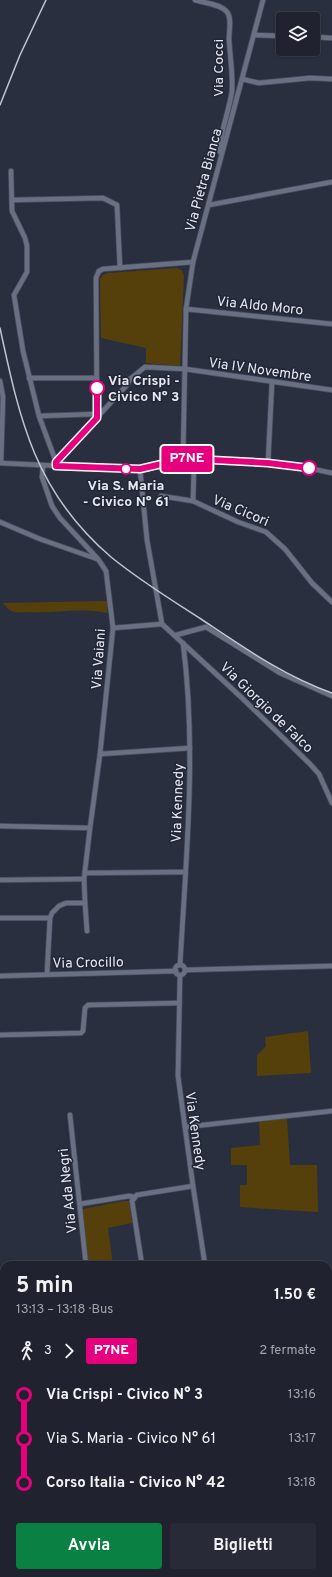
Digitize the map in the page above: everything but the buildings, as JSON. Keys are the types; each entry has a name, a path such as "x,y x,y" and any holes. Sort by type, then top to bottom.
{"street":[{"name":"Via Cocci","path":"195,0 222,8 228,13 229,19 232,92 220,143 220,158"},
{"name":"Via Pietra Bianca","path":"183,459 186,309 193,262 263,0"},
{"path":"254,35 276,36"},
{"path":"320,38 332,38"},
{"path":"242,79 259,83 310,78 332,79"},
{"path":"12,171 12,211 25,238 27,246 26,272 14,295 29,378 39,416 56,464"},
{"path":"209,205 332,182"},
{"path":"12,200 103,198 117,205 120,268"},
{"path":"39,416 97,416 97,274 103,269 193,262"},
{"name":"Via Aldo Moro","path":"186,309 332,324"},
{"name":"Via IV Novembre","path":"56,464 97,416 127,385 130,379 138,371 145,367 185,369 332,390"},
{"path":"29,378 97,378"},
{"path":"0,381 3,397 1,463 43,465 56,464 140,469 183,459 301,466 332,473"},
{"path":"268,463 272,382"},
{"name":"Via Vaiani","path":"43,465 42,477 52,506 60,518 103,565 108,578 113,628 100,754 84,879 87,931"},
{"path":"193,501 194,466"},
{"path":"113,628 162,624 147,540 140,469"},
{"name":"Via Cicori","path":"161,496 193,501 232,519 266,532 285,549 312,583 332,602"},
{"path":"0,522 40,539 98,560"},
{"name":"Via Giorgio de Falco","path":"162,624 176,635 310,764 319,774 332,803"},
{"name":"Via Giorgio de Falco","path":"176,635 206,627 280,673 332,696"},
{"name":"Via Kennedy","path":"180,965 190,748 188,680 183,643"},
{"path":"100,754 190,748"},
{"path":"0,826 90,828"},
{"path":"85,873 185,872"},
{"path":"0,880 84,879"},
{"path":"47,974 50,918 54,910 69,902 85,903"},
{"path":"0,918 50,918"},
{"path":"185,970 184,967 180,965 177,967 176,971 180,975 184,973 185,970 332,966"},
{"name":"Via Crocillo","path":"0,976 176,971"},
{"name":"Via Kennedy","path":"180,975 178,1076 192,1186 204,1261"},
{"path":"0,1035 81,1033 83,1031 85,1008 88,1005 179,1004"},
{"path":"185,1127 332,1111"},
{"name":"Via Ada Negri","path":"70,1115 86,1261"},
{"path":"141,1261 132,1201 134,1198 137,1195 192,1186"},
{"path":"80,1204 129,1196 134,1198"}],"shaded area":[{"path":"177,268 182,270 184,276 180,366 146,363 146,348 101,338 100,279 103,275 108,273"},
{"path":"107,601 107,613 97,611 17,612 11,611 2,603"},
{"path":"308,1031 311,1073 257,1076 257,1055 266,1046 265,1037"},
{"path":"287,1118 290,1165 317,1165 318,1212 240,1207 240,1185 247,1185 247,1165 231,1165 231,1148 260,1145 259,1121"},
{"path":"129,1201 132,1223 108,1228 112,1261 88,1261 83,1209"}],"railway":[{"path":"0,105 20,55 46,0"},
{"path":"0,328 15,394 34,453 64,507 85,532 111,557 133,574 232,640 297,678 332,693"}],"bus line":[{"name":"P7NE","path":"97,388 97,418 56,462 56,466 140,469 183,459 194,459 294,465 309,468"}],"place":[{"name":"Via Crispi - Civico N° 3","path":"97,388"},
{"name":"Via S. Maria - Civico N° 61","path":"126,469"}]}
